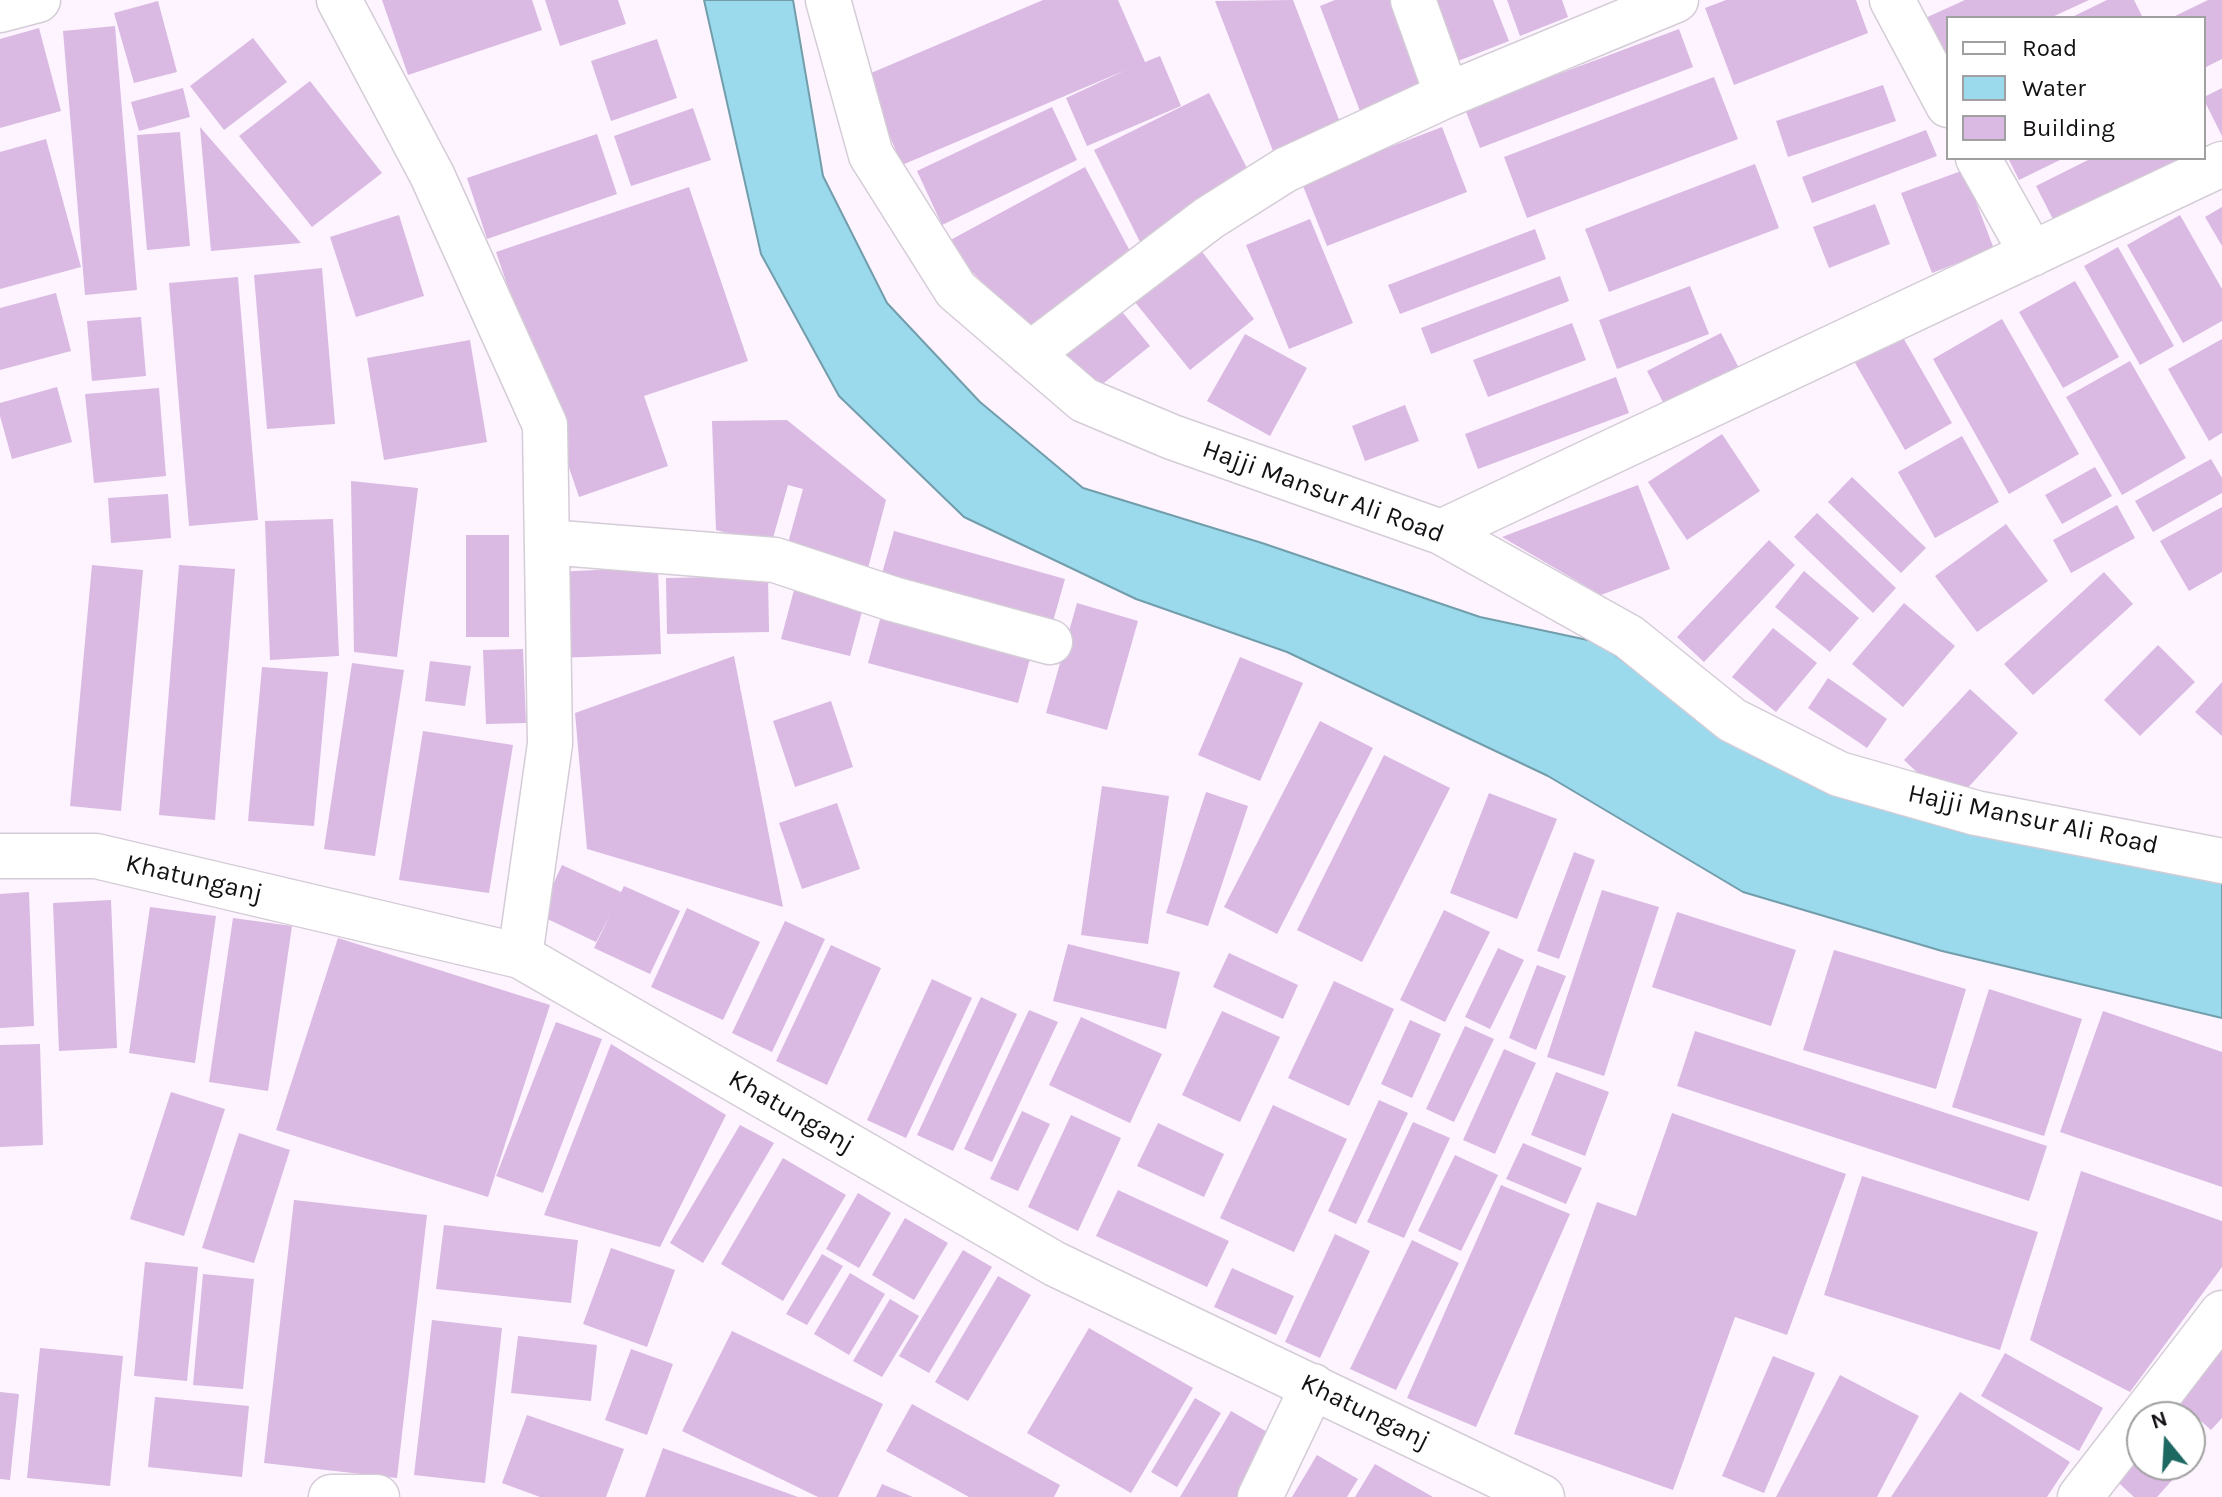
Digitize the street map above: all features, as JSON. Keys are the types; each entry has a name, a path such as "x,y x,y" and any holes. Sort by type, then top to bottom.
{"street":[{"path":"0,10 38,0"},
{"path":"339,0 432,175 545,425 550,744 520,956"},
{"name":"Hajji Mansur Ali Road","path":"828,0 871,155 956,290 1084,400 1172,437 1441,532 1629,637 1732,720 1839,774 1976,813 2222,861"},
{"path":"1413,0 1447,95"},
{"path":"1030,354 1209,218 1285,170 1447,95 1676,0"},
{"path":"1892,0 1946,101"},
{"path":"1979,160 2032,254"},
{"path":"1441,532 2222,164"},
{"path":"547,542 775,560 893,599 1050,642"},
{"name":"Khatunganj","path":"0,856 96,856 520,956 1055,1264 1542,1497"},
{"path":"2154,1401 2222,1313"},
{"path":"1260,1497 1313,1386"},
{"path":"2080,1497 2126,1438"},
{"path":"331,1497 377,1497"}],"water":[{"path":"704,0 793,0 823,176 887,303 980,402 1083,488 1262,543 1480,617 1597,642 1759,759 1871,804 2222,880 2222,1018 1942,951 1743,892 1548,776 1287,652 1136,599 964,517 839,396 761,254"}],"building":[{"path":"382,0 532,0 542,30 408,75"},
{"path":"545,0 618,0 626,24 560,46"},
{"path":"1043,0 1118,0 1145,62 1160,56 1181,106 1087,146 1066,98 1126,70 902,165 864,76"},
{"path":"1293,0 1346,138 1278,164 1215,1"},
{"path":"1335,0 1390,0 1427,96 1363,119 1320,6"},
{"path":"1435,0 1493,0 1509,41 1458,61"},
{"path":"1507,0 1562,0 1568,17 1520,36"},
{"path":"1726,0 1856,0 1868,33 1734,85 1705,8"},
{"path":"1965,0 2089,0 2054,16 1946,16 1946,62 1921,20"},
{"path":"2107,0 2134,0 2142,16 2074,16"},
{"path":"2208,0 2222,0 2222,59 2206,67 2206,16 2175,16"},
{"path":"158,1 177,72 134,83 114,13"},
{"path":"115,26 137,290 85,295 63,31"},
{"path":"39,28 61,111 0,128 0,39"},
{"path":"1679,29 1693,67 1480,148 1465,109"},
{"path":"253,38 287,82 224,130 190,86"},
{"path":"657,39 677,98 611,121 591,61"},
{"path":"1714,77 1738,139 1527,218 1504,157"},
{"path":"310,81 382,173 312,227 239,136"},
{"path":"1883,85 1896,121 1788,157 1776,121"},
{"path":"183,88 190,117 139,131 131,102"},
{"path":"2222,88 2222,136 2206,104 2206,96"},
{"path":"1209,93 1256,186 1141,244 1094,150"},
{"path":"1052,107 1077,160 942,225 917,171"},
{"path":"693,108 711,160 631,186 614,136"},
{"path":"200,127 301,243 211,251"},
{"path":"1442,127 1467,192 1327,246 1301,181"},
{"path":"1926,130 1937,156 1812,203 1802,177"},
{"path":"180,132 190,246 147,250 137,135"},
{"path":"597,134 617,194 487,239 467,178"},
{"path":"46,139 81,267 0,289 0,152"},
{"path":"2009,160 2060,160 2019,180"},
{"path":"2088,160 2203,160 2059,231 2036,186"},
{"path":"1755,164 1779,228 1609,292 1585,229"},
{"path":"1085,167 1138,266 1034,338 945,243"},
{"path":"1964,170 1994,249 1932,273 1901,193"},
{"path":"689,187 748,361 644,396 668,466 579,497 496,252"},
{"path":"1875,204 1890,244 1829,268 1813,227"},
{"path":"2222,207 2222,246 2205,217"},
{"path":"399,215 424,296 356,317 330,237"},
{"path":"2180,215 2222,289 2222,321 2183,343 2127,245"},
{"path":"1310,219 1353,323 1289,349 1246,245"},
{"path":"1535,229 1546,259 1400,314 1388,285"},
{"path":"1196,244 1254,319 1190,370 1130,296"},
{"path":"2118,247 2174,346 2140,365 2084,266"},
{"path":"322,268 335,424 267,429 254,275"},
{"path":"1560,276 1569,301 1431,354 1421,328"},
{"path":"238,277 258,520 189,526 169,283"},
{"path":"2075,281 2119,357 2063,388 2019,312"},
{"path":"1690,286 1709,334 1617,369 1599,320"},
{"path":"56,293 71,351 0,370 0,308"},
{"path":"1115,303 1150,346 1095,390 1060,347"},
{"path":"141,317 146,376 92,381 87,321"},
{"path":"2002,319 2079,454 2009,494 1933,359"},
{"path":"1572,323 1586,360 1488,397 1473,360"},
{"path":"1721,333 1742,374 1668,412 1647,371"},
{"path":"1245,334 1307,368 1270,436 1207,401"},
{"path":"1901,334 1952,423 1905,450 1854,361"},
{"path":"2222,339 2222,433 2209,441 2168,369"},
{"path":"470,340 487,442 384,460 367,358"},
{"path":"2130,361 2186,458 2122,495 2066,397"},
{"path":"1616,377 1629,413 1478,469 1465,434"},
{"path":"57,387 72,442 12,459 0,416 0,403"},
{"path":"159,388 166,476 94,483 85,394"},
{"path":"1405,405 1419,441 1365,461 1352,426"},
{"path":"787,420 886,500 867,572 786,550 803,489 788,485 771,545 716,530 712,421"},
{"path":"1722,434 1760,491 1687,540 1648,482"},
{"path":"1962,436 1999,502 1935,538 1898,472"},
{"path":"2211,459 2222,478 2222,493 2153,532 2135,501"},
{"path":"2095,467 2112,496 2062,524 2045,495"},
{"path":"1852,477 1926,548 1901,573 1828,502"},
{"path":"351,481 418,488 397,657 354,652"},
{"path":"1638,485 1670,569 1601,595 1502,537"},
{"path":"168,494 171,538 111,543 108,498"},
{"path":"2117,505 2135,538 2071,573 2053,540"},
{"path":"2222,507 2222,572 2189,591 2160,541"},
{"path":"1817,513 1896,588 1873,613 1794,537"},
{"path":"333,519 339,656 270,660 265,521"},
{"path":"2006,524 2048,581 1977,632 1935,576"},
{"path":"894,531 1065,579 1050,632 879,584"},
{"path":"466,535 509,535 509,637 466,637"},
{"path":"1769,540 1795,565 1704,662 1677,637"},
{"path":"92,565 143,570 121,811 70,806"},
{"path":"179,565 235,569 215,820 159,815"},
{"path":"658,567 661,654 558,658 555,572"},
{"path":"1804,571 1859,618 1830,652 1775,607"},
{"path":"2104,572 2133,604 2033,695 2004,664"},
{"path":"798,575 867,593 850,656 781,639"},
{"path":"768,576 769,632 667,634 666,578"},
{"path":"1077,603 1138,621 1107,730 1046,713"},
{"path":"1904,603 1955,646 1903,707 1852,664"},
{"path":"884,605 1034,644 1018,703 868,663"},
{"path":"1773,628 1817,663 1776,712 1732,677"},
{"path":"2158,645 2195,682 2140,736 2104,700"},
{"path":"523,649 526,723 486,724 483,650"},
{"path":"734,656 783,907 587,849 575,713"},
{"path":"1240,657 1303,683 1260,781 1198,755"},
{"path":"430,661 471,666 465,706 425,701"},
{"path":"352,663 404,670 375,856 324,849"},
{"path":"262,667 328,672 314,826 248,821"},
{"path":"1828,678 1887,719 1867,748 1808,708"},
{"path":"2222,682 2222,736 2195,712"},
{"path":"1970,689 2018,733 1952,805 1904,760"},
{"path":"831,701 853,767 795,787 773,721"},
{"path":"1320,721 1373,748 1277,934 1224,907"},
{"path":"423,731 513,745 489,893 399,880"},
{"path":"1384,755 1450,788 1362,962 1297,930"},
{"path":"1102,786 1169,796 1148,944 1081,935"},
{"path":"1206,792 1248,806 1208,926 1166,913"},
{"path":"1489,793 1557,819 1517,919 1450,893"},
{"path":"837,803 860,869 802,889 779,823"},
{"path":"1574,852 1595,860 1559,959 1537,951"},
{"path":"562,865 621,892 624,886 680,911 650,974 594,948 611,913 596,942 539,915"},
{"path":"1602,890 1659,907 1604,1076 1547,1057"},
{"path":"29,892 34,1026 0,1028 0,894"},
{"path":"111,900 117,1048 59,1051 53,903"},
{"path":"150,907 216,916 195,1063 129,1053"},
{"path":"687,908 760,942 723,1020 651,987"},
{"path":"1444,910 1490,932 1445,1022 1400,1000"},
{"path":"1677,912 1796,950 1771,1026 1652,987"},
{"path":"233,918 292,926 268,1091 209,1082"},
{"path":"785,921 825,939 772,1052 732,1033"},
{"path":"338,938 550,1005 488,1197 276,1130"},
{"path":"1068,944 1180,972 1166,1029 1053,1001"},
{"path":"831,945 881,968 827,1085 776,1061"},
{"path":"1498,948 1524,960 1490,1029 1465,1017"},
{"path":"1834,950 1966,989 1936,1089 1803,1050"},
{"path":"1229,953 1298,985 1283,1019 1213,987"},
{"path":"1537,965 1566,976 1536,1050 1509,1038"},
{"path":"932,979 972,998 906,1138 867,1120"},
{"path":"1334,981 1394,1009 1349,1106 1288,1078"},
{"path":"1989,989 2082,1019 2044,1136 1952,1107"},
{"path":"981,997 1017,1014 953,1151 917,1135"},
{"path":"1029,1010 1058,1022 992,1162 964,1149"},
{"path":"1222,1011 1280,1037 1240,1122 1182,1095"},
{"path":"2103,1011 2222,1052 2222,1187 2060,1132"},
{"path":"1081,1017 1162,1054 1130,1123 1049,1085"},
{"path":"1410,1020 1441,1034 1412,1098 1381,1084"},
{"path":"556,1022 602,1039 543,1193 496,1176"},
{"path":"1465,1026 1494,1039 1454,1122 1426,1109"},
{"path":"1695,1031 2047,1146 2029,1201 1677,1086"},
{"path":"40,1044 43,1145 0,1147 0,1045"},
{"path":"611,1044 726,1115 660,1247 544,1215"},
{"path":"1504,1049 1536,1063 1495,1154 1463,1140"},
{"path":"1556,1072 1609,1092 1585,1156 1531,1135"},
{"path":"171,1092 225,1109 184,1236 130,1219"},
{"path":"1379,1100 1408,1113 1356,1224 1328,1211"},
{"path":"1273,1105 1347,1139 1294,1252 1220,1218"},
{"path":"1022,1111 1050,1124 1018,1191 990,1179"},
{"path":"1672,1113 1846,1174 1787,1335 1735,1317 1673,1490 1514,1434 1597,1202 1636,1216"},
{"path":"1071,1115 1121,1138 1078,1231 1028,1207"},
{"path":"1413,1122 1450,1138 1404,1238 1367,1222"},
{"path":"1158,1123 1224,1154 1204,1197 1137,1166"},
{"path":"740,1125 774,1143 703,1263 670,1243"},
{"path":"239,1133 290,1150 254,1263 202,1248"},
{"path":"1523,1143 1582,1168 1566,1204 1506,1179"},
{"path":"1455,1155 1498,1175 1461,1251 1418,1231"},
{"path":"783,1158 846,1195 783,1301 721,1264"},
{"path":"2081,1171 2222,1221 2222,1267 2130,1392 2030,1340"},
{"path":"1862,1176 2038,1232 2000,1350 1824,1295"},
{"path":"1501,1185 1570,1214 1476,1427 1407,1398"},
{"path":"1118,1190 1229,1241 1207,1287 1096,1236"},
{"path":"858,1193 891,1213 859,1268 826,1249"},
{"path":"294,1200 427,1215 397,1478 264,1463"},
{"path":"905,1218 948,1243 914,1300 872,1275"},
{"path":"444,1225 578,1240 571,1303 436,1289"},
{"path":"1335,1234 1370,1251 1320,1358 1285,1342"},
{"path":"1412,1240 1459,1263 1396,1390 1350,1369"},
{"path":"611,1248 675,1270 647,1347 583,1324"},
{"path":"963,1250 992,1267 929,1373 899,1356"},
{"path":"822,1254 843,1266 807,1325 786,1314"},
{"path":"145,1262 198,1267 187,1381 134,1376"},
{"path":"1232,1268 1294,1296 1276,1335 1214,1307"},
{"path":"850,1273 885,1294 849,1355 814,1334"},
{"path":"203,1274 254,1279 243,1389 193,1385"},
{"path":"998,1276 1031,1295 968,1401 935,1382"},
{"path":"890,1299 919,1316 882,1377 853,1361"},
{"path":"432,1320 502,1328 485,1483 414,1475"},
{"path":"1089,1328 1193,1388 1131,1493 1027,1433"},
{"path":"732,1331 883,1404 838,1497 818,1497 682,1431"},
{"path":"518,1336 597,1345 591,1401 511,1393"},
{"path":"2222,1340 2222,1418 2211,1430 2206,1426 2206,1401 2179,1401 2172,1395"},
{"path":"40,1348 123,1356 110,1486 27,1478"},
{"path":"631,1349 673,1364 647,1435 605,1420"},
{"path":"2005,1353 2103,1408 2079,1451 1981,1396"},
{"path":"1773,1356 1815,1373 1764,1493 1722,1476"},
{"path":"1840,1375 1919,1416 1877,1497 1776,1497"},
{"path":"0,1392 19,1394 10,1480 0,1479"},
{"path":"1960,1392 2070,1462 2047,1497 1891,1497"},
{"path":"155,1397 249,1406 242,1477 148,1467"},
{"path":"1195,1398 1221,1413 1177,1487 1151,1472"},
{"path":"912,1404 1060,1485 1054,1497 969,1497 886,1451"},
{"path":"1231,1411 1283,1441 1250,1497 1180,1497"},
{"path":"527,1415 624,1449 606,1497 540,1497 502,1483"},
{"path":"663,1448 798,1497 645,1497"},
{"path":"2126,1453 2126,1481 2172,1481 2157,1497 2134,1497 2108,1473"},
{"path":"1317,1455 1358,1479 1347,1497 1292,1497"},
{"path":"1375,1464 1433,1497 1355,1497"},
{"path":"882,1484 913,1497 876,1497"}]}
